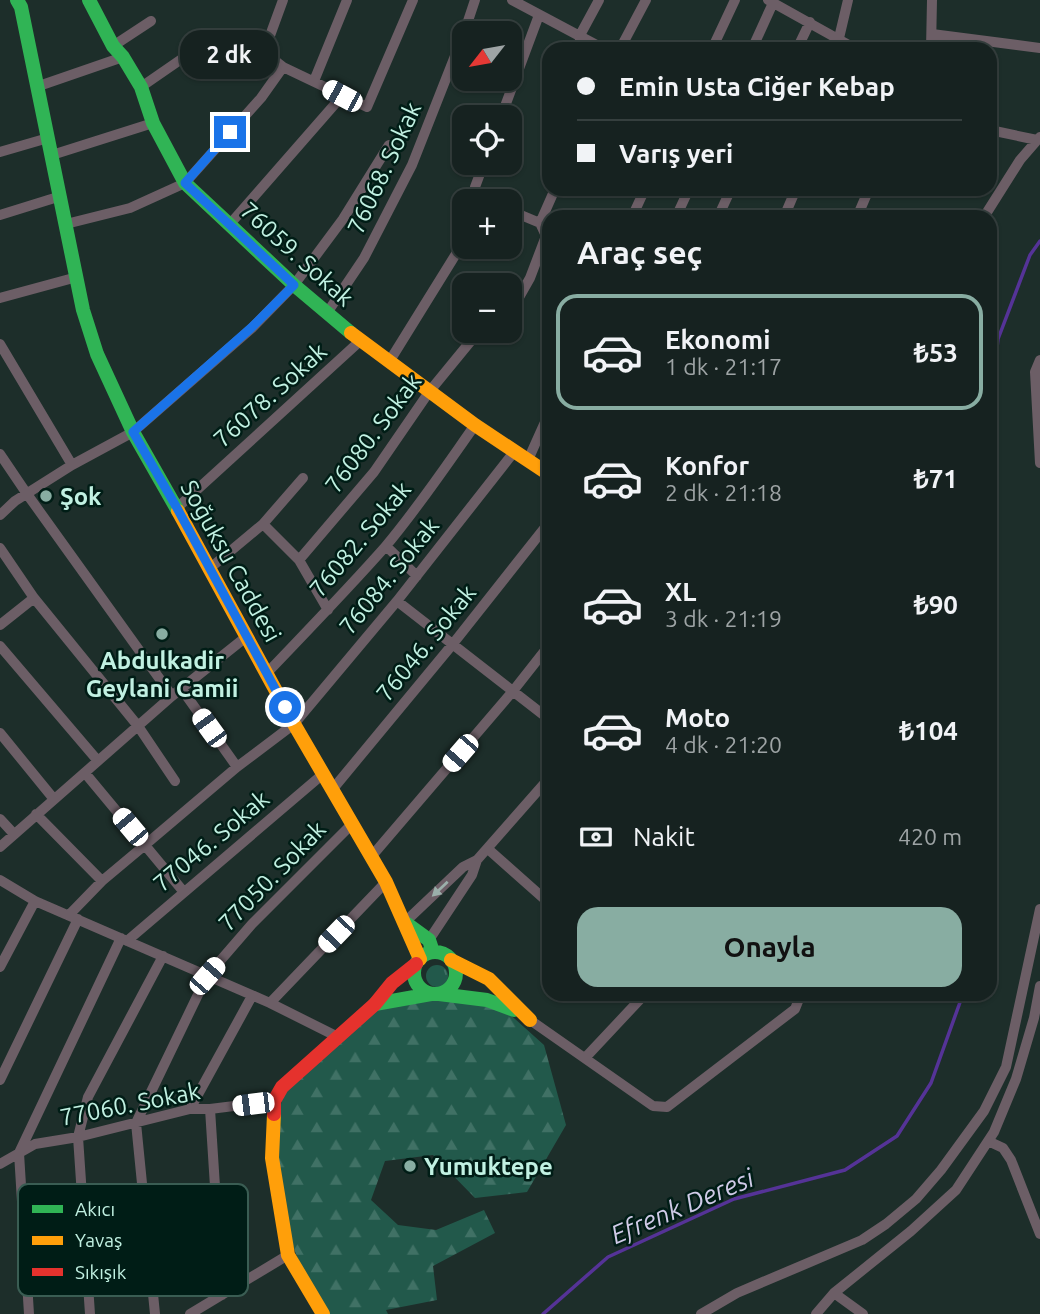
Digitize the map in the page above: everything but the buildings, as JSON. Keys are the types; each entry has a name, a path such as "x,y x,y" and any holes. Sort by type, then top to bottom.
{"street":[{"name":"76059. Sokak","path":"89,0 141,87 153,123 185,183 294,285 360,341 429,393 542,470"},
{"path":"283,0 264,52 284,67 367,107 413,0"},
{"path":"314,81 347,0"},
{"name":"76068. Sokak","path":"468,21 475,0"},
{"path":"512,0 589,42"},
{"path":"579,37 599,0"},
{"path":"624,42 646,0"},
{"path":"715,42 735,0"},
{"path":"839,38 848,0"},
{"path":"931,42 932,0"},
{"path":"755,42 770,1 845,42"},
{"name":"Soğuksu Caddesi","path":"23,2 36,87 78,277 82,310 97,355 133,432 425,954"},
{"path":"505,105 538,15"},
{"path":"36,87 118,52 151,21"},
{"path":"800,42 810,22"},
{"path":"932,34 994,42"},
{"path":"997,42 1040,48"},
{"path":"141,87 196,49"},
{"name":"76068. Sokak","path":"327,313 364,258 412,165 452,63"},
{"path":"66,224 130,208 185,183 284,67"},
{"path":"230,224 342,96"},
{"path":"52,155 153,123"},
{"path":"997,131 1039,138"},
{"path":"0,152 48,138"},
{"path":"988,210 1020,160 1039,138"},
{"path":"0,515 72,465 133,432 251,328 294,285 343,219 389,145"},
{"path":"0,215 61,196"},
{"path":"522,215 540,223 542,227"},
{"path":"540,223 542,218"},
{"path":"522,292 542,246"},
{"path":"389,362 453,259"},
{"path":"0,298 78,277"},
{"name":"76078. Sokak","path":"177,508 360,341"},
{"name":"76080. Sokak","path":"299,560 374,472 429,393 469,343"},
{"path":"0,344 72,465"},
{"path":"1040,360 1035,372 1040,463"},
{"name":"76082. Sokak","path":"267,673 386,546 421,502 475,425"},
{"path":"528,460 542,429"},
{"name":"76084. Sokak","path":"0,1080 74,917 102,881 237,767 294,724 397,601 514,452"},
{"path":"0,454 176,692 237,767"},
{"path":"209,569 263,524 303,478"},
{"path":"263,524 299,560 328,610"},
{"name":"76046. Sokak","path":"332,790 542,531"},
{"path":"386,546 417,576"},
{"path":"0,548 34,598 138,726 175,781"},
{"path":"0,625 34,598"},
{"path":"397,601 542,714"},
{"path":"0,847 176,692 246,637"},
{"path":"0,646 97,761"},
{"path":"371,857 542,654"},
{"path":"0,733 53,798"},
{"path":"85,773 183,891"},
{"name":"77046. Sokak","path":"124,939 323,774"},
{"path":"425,954 405,922 463,867 477,860 542,794"},
{"path":"36,814 102,881"},
{"path":"0,819 13,833"},
{"name":"77050. Sokak","path":"136,1123 207,976 252,924 352,824"},
{"path":"488,849 542,897"},
{"path":"477,860 472,875 425,954 415,979 418,985 435,994 473,997 500,1003 530,1020 653,1106 667,1107 795,1009 796,1001"},
{"path":"0,880 35,901 270,1003 336,1036"},
{"path":"270,1003 386,882"},
{"path":"0,968 35,901"},
{"path":"701,1314 737,1293 862,1240 916,1199 941,1170 985,1111 1006,1066 1040,909"},
{"path":"21,1184 19,1153 124,939"},
{"path":"323,1314 288,1255 272,1158 274,1101 282,1087 375,1004 392,983 425,954 446,956 488,979 530,1020"},
{"path":"81,1184 78,1137 88,1097 163,956"},
{"path":"375,1004 446,991 456,972 451,960"},
{"path":"816,1314 834,1293 911,1231 956,1190 988,1140 1016,1079 1034,1018 1040,986"},
{"path":"190,1109 252,996"},
{"path":"585,1058 638,1001"},
{"name":"77060. Sokak","path":"0,1164 35,1144 78,1137 190,1109 274,1101"},
{"path":"211,1109 215,1184"},
{"path":"136,1123 142,1184"},
{"path":"988,1140 1003,1148 1011,1160 1040,1234"},
{"path":"248,1279 288,1255"},
{"path":"834,1293 863,1314"},
{"path":"28,1296 29,1314"},
{"path":"89,1296 90,1314"},
{"path":"153,1296 155,1314"},
{"path":"190,1314 220,1296"}],"green space":[{"path":"437,965 445,968 448,976 445,984 437,987 429,984 426,976 429,968"},
{"name":"Yumuktepe","path":"444,997 505,1010 544,1045 566,1125 527,1192 475,1198 433,1155 385,1161 371,1200 398,1225 436,1230 484,1210 495,1233 433,1266 437,1300 386,1310 388,1314 330,1314 303,1270 287,1226 277,1155 284,1094 368,1015 384,1007"}],"waterway":[{"name":"Efrenk Deresi","path":"997,348 1030,255 1040,241"},
{"name":"Efrenk Deresi","path":"543,1314 608,1257 734,1199 845,1170 897,1136 931,1083 960,1001"}],"traffic: fast":[{"path":"17,0 21,7 83,310 97,354 133,432 178,511"},
{"path":"89,0 113,46 141,87 153,123 185,183 294,285 351,333"},
{"path":"407,924 429,940 433,952"},
{"path":"435,952 450,958 456,973 450,988 435,994 420,988 414,973 420,958 435,952"},
{"path":"375,1004 431,994"},
{"path":"439,994 487,1000 514,1010"}],"traffic: slow":[{"path":"351,333 475,425 542,470"},
{"path":"178,511 294,724 386,882 420,959"},
{"path":"451,960 489,979 530,1020"},
{"path":"274,1114 272,1158 288,1255 323,1314"}],"traffic: jam":[{"path":"274,1114 274,1101 282,1087 375,1004 392,983 416,964"}],"place":[{"name":"Şok","path":"46,496"},
{"name":"Abdulkadir Geylani Camii","path":"162,634"},
{"name":"Yumuktepe","path":"410,1166"}],"route":[{"path":"230,132 185,183 294,285 251,328 133,432 285,707"}]}
